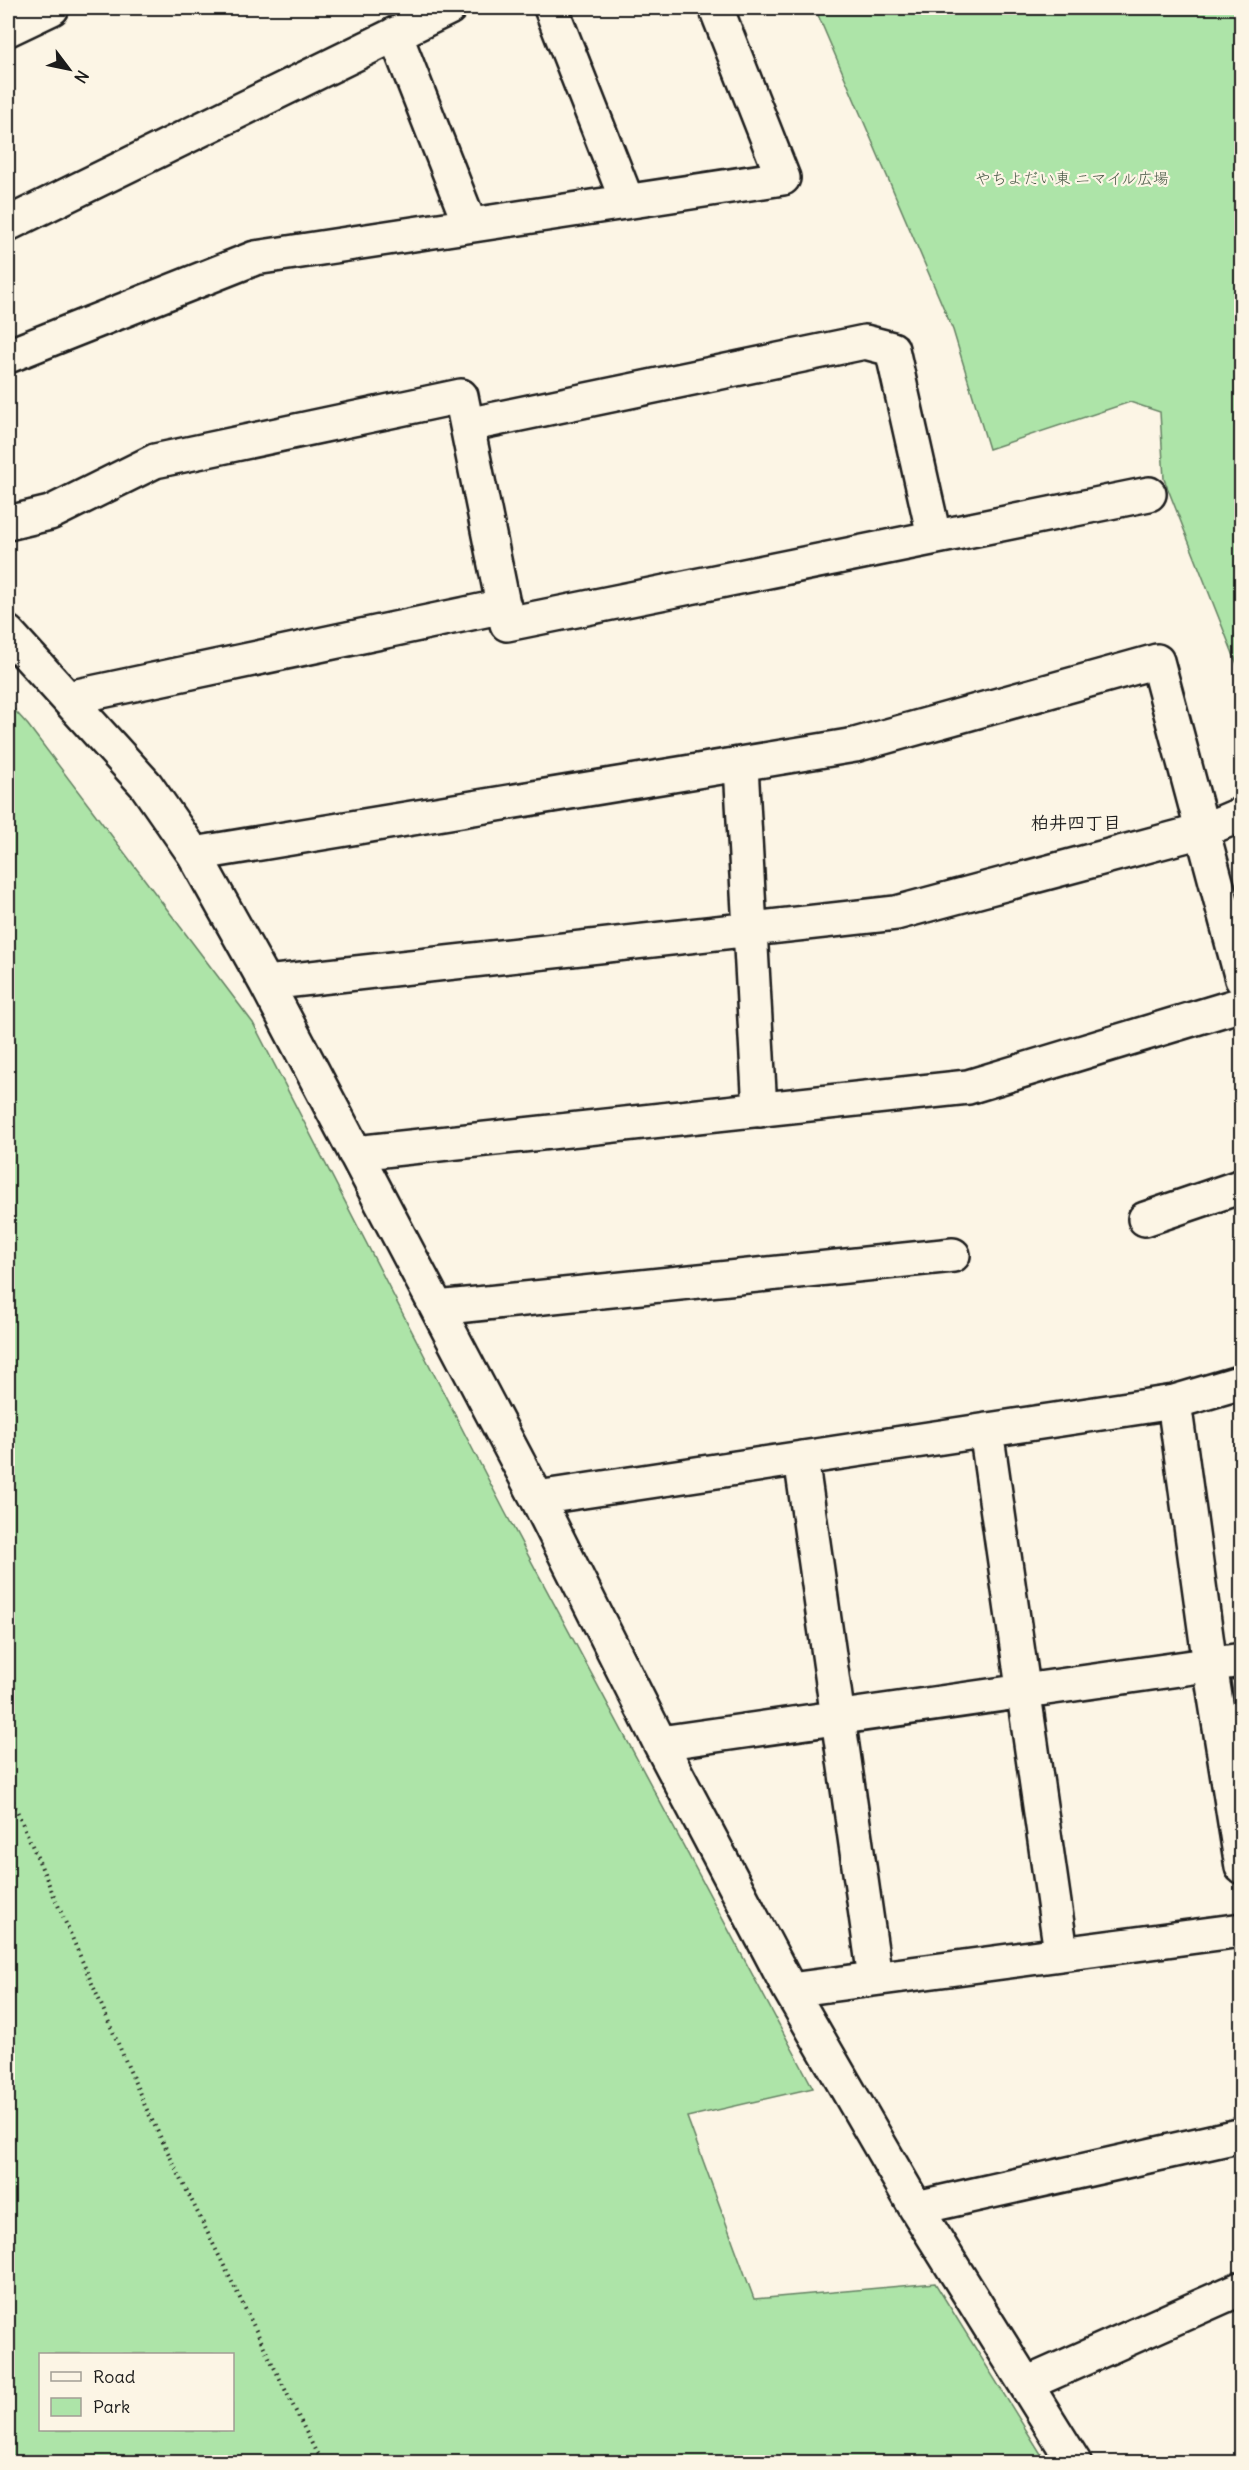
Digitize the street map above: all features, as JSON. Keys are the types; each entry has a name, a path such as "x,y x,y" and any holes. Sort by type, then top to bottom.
{"street":[{"path":"8,29 52,8"},
{"path":"8,224 449,8"},
{"path":"551,8 627,201"},
{"path":"8,356 255,258 783,178 716,8"},
{"path":"395,34 470,225"},
{"path":"467,426 865,342 892,349 934,536"},
{"path":"8,523 50,513 155,461 461,396 507,624 1149,494"},
{"path":"68,698 504,606"},
{"path":"8,633 146,785 194,854 266,983 537,1498 660,1743 790,1990 916,2208 1074,2463"},
{"path":"194,854 741,766 855,745 1157,661 1242,979"},
{"path":"741,766 760,1110"},
{"path":"266,983 896,913 1202,831 1242,814"},
{"path":"355,1153 968,1087 1242,1004"},
{"path":"1145,1219 1242,1186"},
{"path":"437,1308 953,1254"},
{"path":"537,1498 1174,1402 1242,1382"},
{"path":"1174,1402 1210,1665 1242,1867"},
{"path":"986,1430 1060,1952"},
{"path":"801,1458 875,1978"},
{"path":"660,1743 1242,1660"},
{"path":"790,1990 1060,1952 1242,1930"},
{"path":"916,2208 1242,2135"},
{"path":"1026,2384 1242,2288"}],"path":[{"path":"8,1790 146,2108 315,2450 325,2463"}],"green space":[{"name":"やちよだい東 ニマイル広場","path":"815,8 1241,8 1241,674 1164,479 1160,412 1130,402 989,449 953,330"},
{"path":"8,703 28,725 253,1023 505,1512 813,2088 687,2117 754,2299 935,2283 1046,2462 8,2462"}],"district":[{"name":"柏井四丁目","path":"1076,823"}]}
